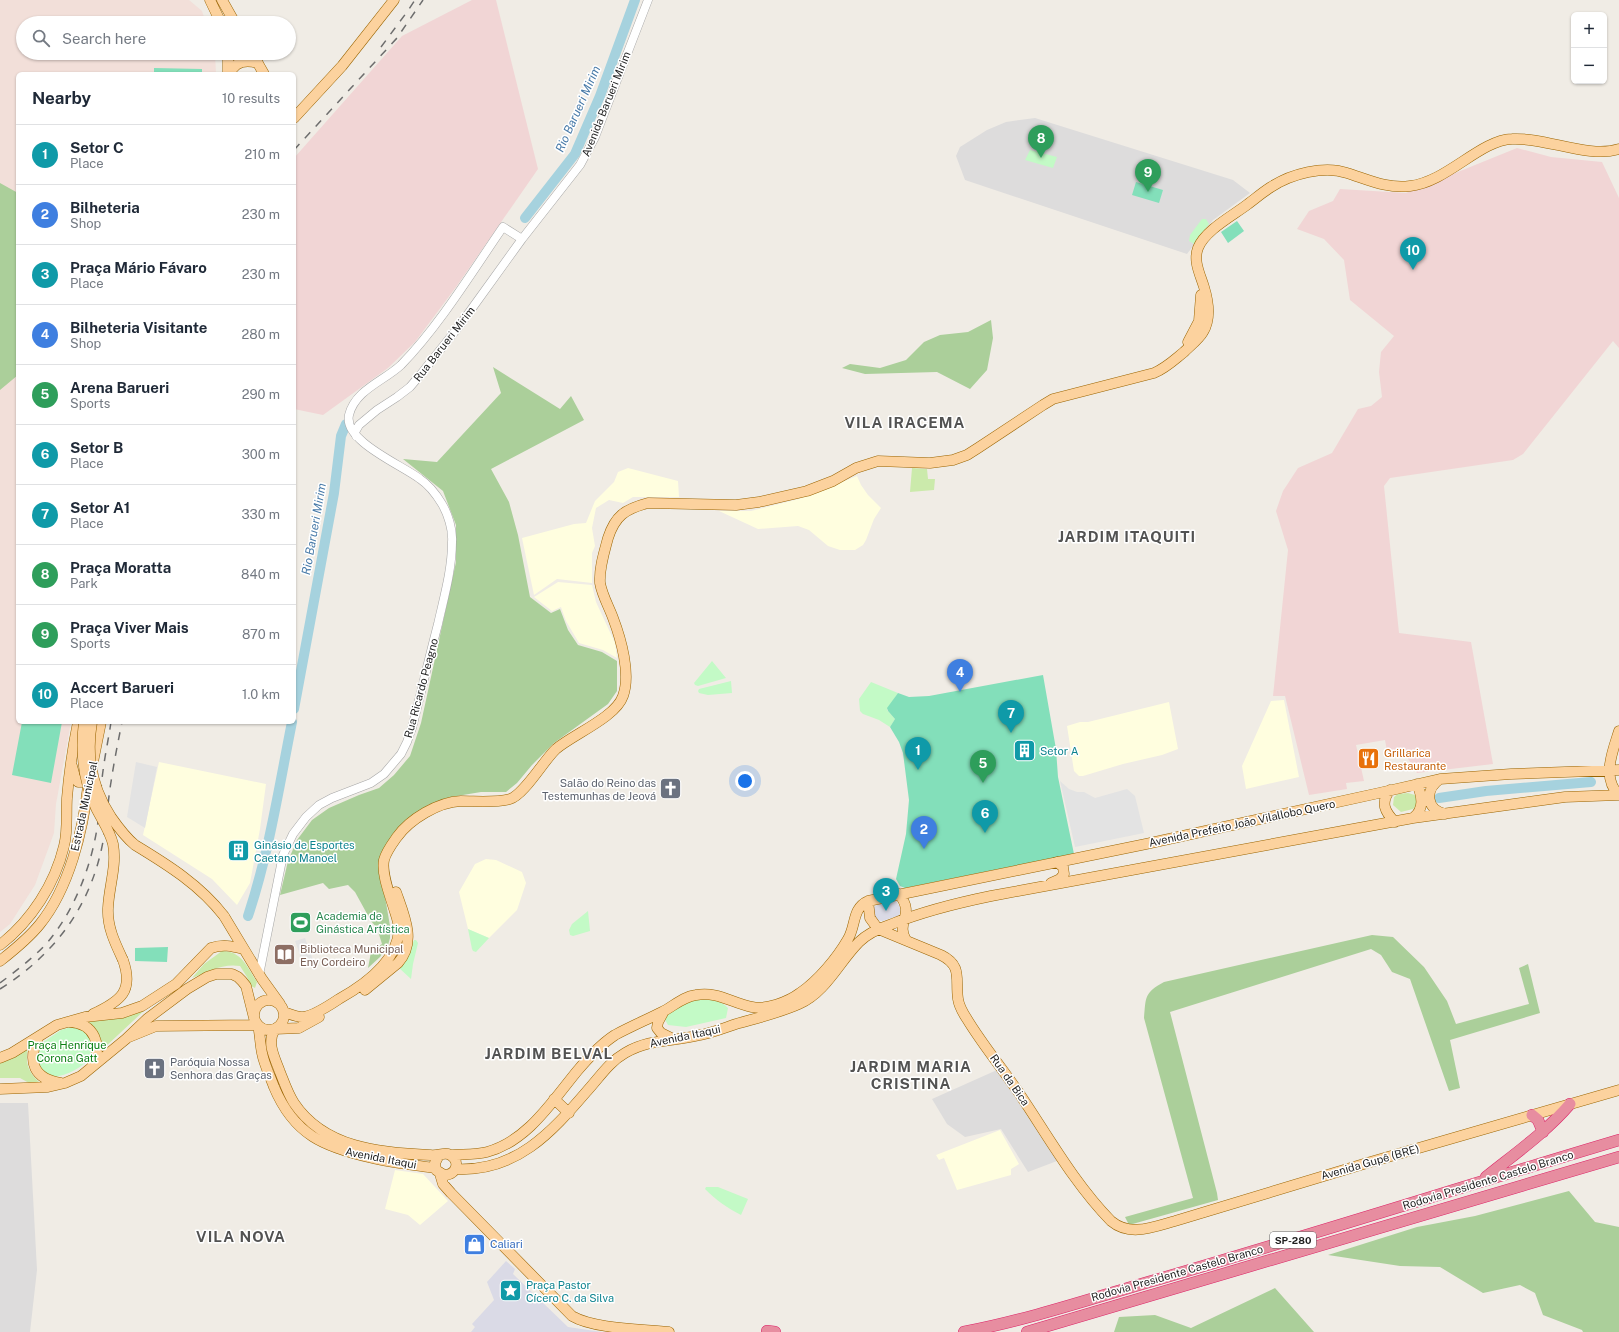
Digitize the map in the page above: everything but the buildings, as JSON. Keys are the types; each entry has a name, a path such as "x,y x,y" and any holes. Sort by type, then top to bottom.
{"highway":[{"path":"1481,1181 1543,1132 1570,1104"},
{"path":"1532,1115 1538,1120 1543,1132"},
{"name":"Rodovia Presidente Castelo Branco","path":"964,1332 1018,1319 1286,1242 1481,1181 1619,1140"},
{"name":"Rodovia Presidente Castelo Branco","path":"1027,1332 1619,1157"}],"main road":[{"path":"210,0 218,16"},
{"path":"222,0 231,16"},
{"path":"296,116 337,71 394,0"},
{"path":"228,60 229,72"},
{"path":"230,72 241,62 251,61 258,62 263,72"},
{"path":"256,1022 255,1009 260,1003 268,1000 276,1002 282,1008 302,1017 311,1015 353,991 371,977 384,964 394,948 399,931 384,870 384,860 388,849 407,826 426,812 459,801 468,802 512,798 524,788 548,757 561,746 605,717 620,702 626,687 623,648 617,628 604,597 600,582 600,572 603,555 611,530 617,518 626,511 635,506 648,503 736,505 759,502 807,491 833,481 856,468 878,461 930,463 953,460 967,455 1053,399 1146,376 1161,370 1178,357 1194,332 1199,321 1202,280 1196,257 1203,239 1262,192 1292,177 1307,173 1331,170 1346,172 1389,187 1405,187 1419,185 1444,174 1487,147 1507,139 1536,141 1601,151 1619,149"},
{"path":"0,945 33,911 45,893 57,868 66,840 67,797 78,724"},
{"path":"84,724 82,749 84,771 90,793 113,844 114,864 108,908 109,922 113,940 128,973 127,987 121,996 104,1009 85,1018"},
{"path":"92,724 90,759 92,774 103,804 122,833 135,845 198,887 215,904 282,1008 284,1020 274,1029"},
{"name":"Estrada Municipal","path":"0,961 41,923 63,884 80,831 101,724"},
{"path":"1619,731 1612,753 1614,788 1619,795"},
{"path":"72,760 75,777 78,782 84,782 90,777"},
{"name":"Avenida Prefeito João Vilallobo Quero","path":"868,901 1057,862 1440,779 1503,774 1614,770"},
{"path":"1440,779 1432,785 1429,796 1435,809 1445,814"},
{"path":"1413,818 1421,810 1422,800 1417,784"},
{"path":"1404,787 1415,792 1422,800"},
{"path":"1390,790 1385,799 1384,806 1388,814 1395,822"},
{"path":"868,901 870,918 878,929 906,918 958,903 1413,818 1565,797 1619,795"},
{"path":"129,1037 156,1026 206,1027 256,1022 266,1030 299,1028 350,1001 376,982 402,958 407,947 407,924 390,875 390,857 393,851 404,838 428,816 468,802"},
{"path":"1046,887 1052,882 1060,879 1063,875 1063,867 1057,862"},
{"path":"899,894 906,905 906,918 902,931 906,940"},
{"name":"Avenida Itaqui","path":"451,1155 488,1152 507,1144 518,1137 534,1123 586,1060 605,1043 615,1036 664,1011 681,999 705,994 727,998 754,1008 767,1007 801,993 822,974 849,938 858,910 861,905 868,901"},
{"name":"Avenida Itaqui","path":"455,1170 484,1168 507,1160 537,1142 566,1115 613,1061 625,1053 642,1045 658,1041 700,1035 790,1008 808,999 829,980 859,942 878,929"},
{"name":"Rua da Bica","path":"878,929 949,959 958,973 959,1001 966,1018 1002,1068 1075,1178 1105,1215 1115,1225 1121,1228"},
{"path":"0,1058 38,1038 57,1024 67,1021 122,1013 142,1006 176,984 211,948 227,945 245,952"},
{"path":"0,1089 48,1088 82,1076 129,1037 147,1019 187,989 216,974 232,974 238,977 256,997 261,997 263,994 264,989 261,977"},
{"name":"Avenida Itaqui","path":"246,986 256,1022 262,1053 279,1099 289,1115 302,1128 319,1140 343,1151 373,1159 438,1171"},
{"path":"736,1024 741,1017 742,1004"},
{"path":"664,1011 657,1028 661,1033 673,1039"},
{"path":"67,1021 78,1023 87,1028 96,1039 98,1052 91,1068"},
{"name":"Avenida Itaqui","path":"274,1029 271,1035 270,1044 293,1102 303,1115 315,1126 343,1142 367,1148 439,1156"},
{"path":"38,1038 33,1052 33,1062 36,1070 40,1075 48,1080 65,1083"},
{"name":"Avenida Gupê (BRE)","path":"1121,1228 1137,1231 1175,1221 1619,1090"},
{"path":"552,1101 566,1115"},
{"path":"451,1193 456,1160 451,1155 445,1153 439,1156 436,1160 443,1184 451,1193 572,1316 582,1321 595,1324 669,1332"},
{"path":"438,1171 449,1175 455,1170"}],"street":[{"name":"Avenida Barueri Mirim","path":"522,239 585,157 595,137 648,0"},
{"path":"356,436 351,430 348,419 355,401 372,385 398,367 418,347 503,227 522,239"},
{"name":"Rua Barueri Mirim","path":"356,436 355,432 359,425 410,387 429,365 460,326 522,239"},
{"name":"Rua Ricardo Peagno","path":"261,977 265,948 283,855 289,840 297,828 319,805 379,778 389,769 405,748 411,732 449,577 452,541 450,527 443,506 435,493 422,480 361,442 356,436"},
{"path":"245,952 255,953 265,948"}],"shaded area":[{"path":"0,0 189,0 202,11 204,16 16,16 16,60 215,60 216,72 16,72 16,724 71,724 56,804 54,833 35,885 10,924 0,932"},
{"path":"472,0 496,0 538,169 456,287 415,342 388,368 323,415 296,409 296,156 402,36"},
{"path":"1035,118 1233,180 1250,193 1213,220 1187,254 965,180 956,156 960,147 987,130 1006,122"},
{"path":"1517,148 1551,157 1602,162 1619,198 1619,348 1613,341 1523,454 1513,460 1390,478 1384,486 1399,633 1471,642 1493,764 1417,773 1405,754 1388,757 1385,740 1356,745 1364,781 1346,783 1347,789 1309,795 1285,696 1273,696 1288,550 1276,511 1283,491 1298,468 1332,453 1358,409 1371,406 1382,397 1379,372 1381,352 1394,336 1350,300 1344,260 1324,239 1297,229 1309,211 1333,201 1340,189 1406,193"},
{"path":"628,468 678,481 679,497 633,497 623,503 609,500 596,508 592,528 595,546 592,553 592,583 557,579 534,595 522,538 574,524 586,523 595,501 614,482 618,472"},
{"path":"857,476 868,495 881,508 874,519 863,545 855,550 840,550 828,546 809,530 798,526 758,529 719,511 751,511 799,499"},
{"path":"558,582 592,585 596,602 615,643 617,658 603,650 579,643 566,621 561,607 552,611 534,597"},
{"path":"1284,700 1299,777 1246,789 1242,766 1271,701"},
{"path":"1169,702 1178,749 1162,755 1123,764 1083,776 1079,776 1074,771 1067,726"},
{"path":"136,762 157,767 145,828 127,817"},
{"path":"159,762 266,784 260,829 250,883 237,905 212,879 143,835"},
{"path":"1060,781 1069,789 1077,792 1084,792 1095,798 1127,789 1135,796 1144,833 1075,847"},
{"path":"486,859 496,860 522,872 526,883 517,910 489,938 468,929 459,892 475,864"},
{"path":"896,901 900,907 900,913 898,916 882,921 877,920 873,916 873,909 875,906 886,902"},
{"path":"305,938 313,960 303,963 295,941"},
{"path":"997,1070 1057,1161 1028,1172 1001,1129 965,1137 947,1124 932,1099"},
{"path":"0,1103 28,1103 37,1270 30,1332 0,1332"},
{"path":"1000,1130 1019,1164 1011,1169 1011,1175 957,1190 944,1158 939,1160 936,1155"},
{"path":"395,1170 423,1174 448,1201 420,1225 408,1215 385,1209"},
{"name":"Praça Pastor Cícero C. da Silva","path":"506,1261 515,1269 513,1274 568,1327 602,1332 471,1332 475,1327 472,1324 494,1300 487,1282"}],"green space":[{"path":"154,68 202,69 202,72 154,72"},
{"path":"1030,150 1057,157 1053,168 1025,160"},
{"path":"1136,182 1163,190 1159,203 1132,195"},
{"path":"0,183 16,192 16,377 0,390"},
{"path":"1202,219 1206,219 1209,224 1194,244 1189,241 1190,235"},
{"path":"1237,221 1244,231 1228,243 1221,232"},
{"path":"991,320 993,338 987,370 970,389 937,372 865,374 842,368 850,364 880,368 906,360 924,342 940,335 968,332"},
{"path":"493,367 560,409 571,396 584,420 491,469 509,502 518,535 530,597 551,613 560,609 568,630 578,645 602,652 617,661 617,691 608,704 554,743 532,765 517,783 506,792 481,792 451,797 428,805 404,822 379,862 390,926 390,938 388,945 380,957 368,968 371,952 382,944 377,928 371,921 355,892 348,885 329,889 323,883 280,895 288,861 297,840 312,820 329,808 379,788 394,775 410,756 421,723 456,562 456,525 443,491 403,459 437,462 501,393"},
{"path":"912,468 927,469 928,479 935,479 934,490 910,492"},
{"path":"712,661 726,678 698,686 695,685 694,683"},
{"path":"1043,675 1056,749 1058,777 1074,854 905,888 900,886 896,879 906,834 909,800 903,753 899,742 890,727 895,719 887,708 898,693 909,697 929,696"},
{"path":"731,681 732,693 708,695 699,693 698,691 699,689"},
{"path":"871,682 898,693 887,710 895,719 890,727 879,720 863,714 860,711 859,699"},
{"path":"22,724 62,724 51,783 12,775"},
{"path":"1408,793 1415,795 1417,799 1416,806 1413,809 1401,812 1393,805 1394,797 1398,794"},
{"path":"588,911 590,931 573,936 570,935 569,930 572,924"},
{"path":"468,929 489,938 476,952 472,949"},
{"path":"1372,935 1393,937 1424,967 1447,1001 1456,1024 1529,1004 1519,968 1528,964 1540,1013 1450,1040 1460,1088 1449,1091 1410,979 1392,972 1381,955 1371,949 1170,1012 1218,1200 1129,1225 1125,1217 1193,1198 1144,1018 1146,1000 1149,993 1164,982"},
{"path":"414,940 418,943 411,979 398,967 409,953"},
{"path":"168,947 167,962 135,961 135,948"},
{"path":"222,951 234,954 243,961 257,982 255,988 251,986 240,966 234,965 221,967 192,978 204,964"},
{"path":"696,999 714,1000 725,1005 728,1008 726,1018 686,1027 668,1025 664,1018 674,1008"},
{"path":"148,1007 103,1049 98,1034 87,1022 124,1016"},
{"name":"Praça Henrique Corona Gatt","path":"71,1027 81,1028 94,1042 94,1056 84,1064 64,1075 52,1077 38,1064 37,1057 39,1045 61,1030"},
{"path":"28,1048 28,1067 32,1075 39,1082 29,1083 20,1078 0,1078 0,1062 9,1060"},
{"path":"706,1187 718,1187 748,1199 741,1215 726,1207 705,1189"},
{"path":"1569,1191 1595,1222 1619,1227 1619,1332 1583,1332 1582,1330 1543,1315 1535,1293 1520,1285 1483,1293 1440,1267 1400,1266 1328,1255 1417,1227 1475,1216"},
{"path":"1275,1288 1314,1332 1114,1332 1119,1317 1155,1315 1191,1328"}],"waterway":[{"name":"Rio Barueri Mirim","path":"525,218 575,154 600,96 635,0"},
{"name":"Rio Barueri Mirim","path":"296,698 334,493 341,436 346,424"},
{"name":"Rio Barueri Mirim","path":"248,916 268,844 292,724"},
{"path":"1439,798 1486,791 1591,782"}],"railway":[{"path":"381,47 415,0"},
{"path":"296,148 397,38 423,0"},
{"path":"0,983 47,943 66,916 81,886 87,870 98,822 103,771 111,724"},
{"path":"0,989 39,959 55,942 69,924 91,883 99,860 104,836 112,774 122,724"}],"place":[{"name":"Praça Moratta","path":"1041,158"},
{"name":"Praça Viver Mais","path":"1148,192"},
{"name":"Accert Barueri","path":"1413,270"},
{"name":"Bilheteria Visitante","path":"960,692"},
{"name":"Setor A1","path":"1011,733"},
{"name":"Setor A","path":"1024,751"},
{"name":"Grillarica Restaurante","path":"1369,759"},
{"name":"Setor C","path":"918,770"},
{"name":"Arena Barueri","path":"983,783"},
{"name":"Salão do Reino das Testemunhas de Jeová","path":"671,789"},
{"name":"Setor B","path":"985,833"},
{"name":"Bilheteria","path":"924,849"},
{"name":"Ginásio de Esportes Caetano Manoel","path":"239,851"},
{"name":"Praça Mário Fávaro","path":"886,911"},
{"name":"Academia de Ginástica Artística","path":"300,922"},
{"name":"Biblioteca Municipal Eny Cordeiro","path":"285,955"},
{"name":"Paróquia Nossa Senhora das Graças","path":"155,1068"},
{"name":"Caliari","path":"474,1244"},
{"name":"Praça Pastor Cícero C. da Silva","path":"510,1291"}],"district":[{"name":"VILA IRACEMA","path":"905,422"},
{"name":"JARDIM ITAQUITI","path":"1127,536"},
{"name":"JARDIM BELVAL","path":"549,1053"},
{"name":"JARDIM MARIA CRISTINA","path":"911,1074"},
{"name":"VILA NOVA","path":"241,1236"}]}
